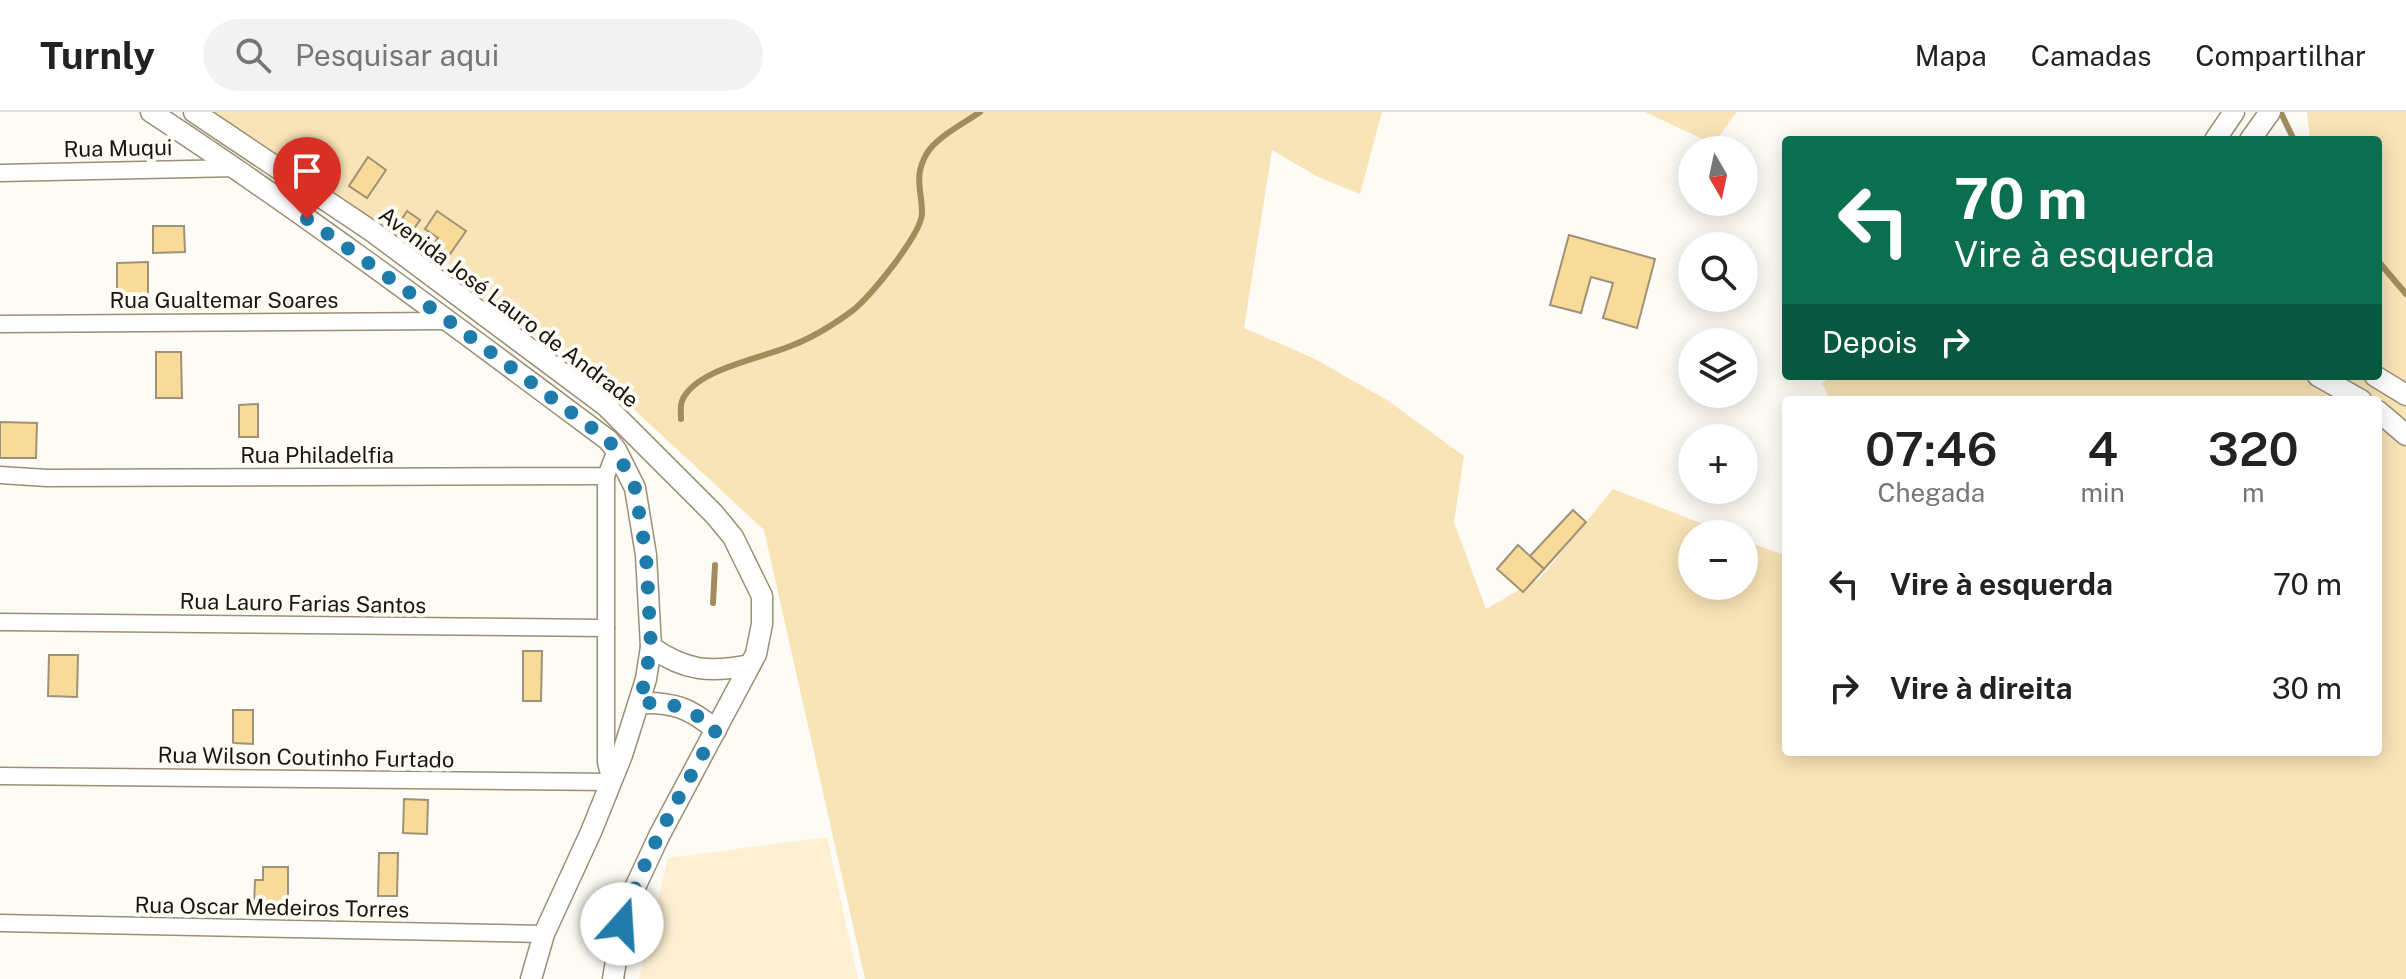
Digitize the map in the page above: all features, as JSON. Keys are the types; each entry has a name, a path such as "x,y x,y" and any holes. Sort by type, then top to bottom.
{"street":[{"path":"151,112 237,168 608,440 635,488 644,542 651,647 640,703 591,832 544,934 531,979"},
{"name":"Avenida José Lauro de Andrade","path":"194,112 373,232 606,406 733,537 762,596 762,624 756,654 659,836 631,896 622,924 613,979"},
{"path":"2218,136 2234,112"},
{"path":"2253,136 2270,112"},
{"name":"Rua Muqui","path":"0,173 237,168"},
{"name":"Rua Gualtemar Soares","path":"0,324 449,321"},
{"path":"2325,380 2354,396"},
{"path":"2382,380 2406,395"},
{"path":"2382,414 2406,435"},
{"path":"611,782 606,762 606,476 616,450"},
{"name":"Rua Philadelfia","path":"0,475 47,478 606,476"},
{"name":"Rua Lauro Farias Santos","path":"0,622 606,628"},
{"path":"651,647 670,660 696,669 724,670 750,665"},
{"path":"640,703 661,702 681,706 700,716 716,730"},
{"name":"Rua Wilson Coutinho Furtado","path":"0,776 611,782"},
{"name":"Rua Oscar Medeiros Torres","path":"0,923 544,934"}],"shaded area":[{"path":"204,112 1382,112 1360,194 1318,177 1272,150 1244,328 1313,358 1387,400 1464,456 1454,522 1486,609 1540,578 1613,489 1693,520 1678,520 1678,600 1758,600 1758,545 1782,554 1782,756 2382,756 2382,396 1828,396 1822,383 1827,380 2382,380 2382,136 2310,136 2307,112 2406,112 2406,979 865,979 764,530 612,389"},
{"path":"1645,112 1737,112 1719,136 1696,136"},
{"path":"827,837 858,979 639,979 668,858"}],"building":[{"path":"368,157 386,170 367,198 349,186"},
{"path":"407,211 420,220 405,241 393,233"},
{"path":"437,211 466,231 439,270 423,259 438,238 425,229"},
{"path":"153,226 184,226 185,252 153,253"},
{"path":"1569,235 1655,259 1637,328 1603,318 1613,283 1591,277 1581,313 1550,305"},
{"path":"148,262 148,304 117,304 117,263"},
{"path":"156,352 181,352 182,398 156,398"},
{"path":"258,404 258,437 239,437 239,405"},
{"path":"0,422 37,423 36,458 0,458"},
{"path":"1573,510 1586,522 1544,569 1530,556"},
{"path":"1518,545 1544,569 1523,592 1497,569"},
{"path":"523,651 542,651 541,701 523,701"},
{"path":"49,655 78,655 77,697 48,696"},
{"path":"233,710 253,710 253,744 233,743"},
{"path":"404,799 428,800 427,834 403,833"},
{"path":"379,853 398,853 397,896 378,896"},
{"path":"263,867 288,867 288,905 254,905 255,880 263,880"}],"waterway":[{"path":"681,419 682,401 700,381 729,366 805,340 860,304 894,265 920,222 919,176 927,153 944,136 980,112"},
{"path":"2281,113 2292,136"},
{"path":"2382,266 2406,294"},
{"path":"713,603 715,565"}],"route":[{"path":"307,219 608,440 635,488 646,555 651,647 640,703 661,702 681,706 700,716 716,730 659,836 631,896 622,924"}]}
